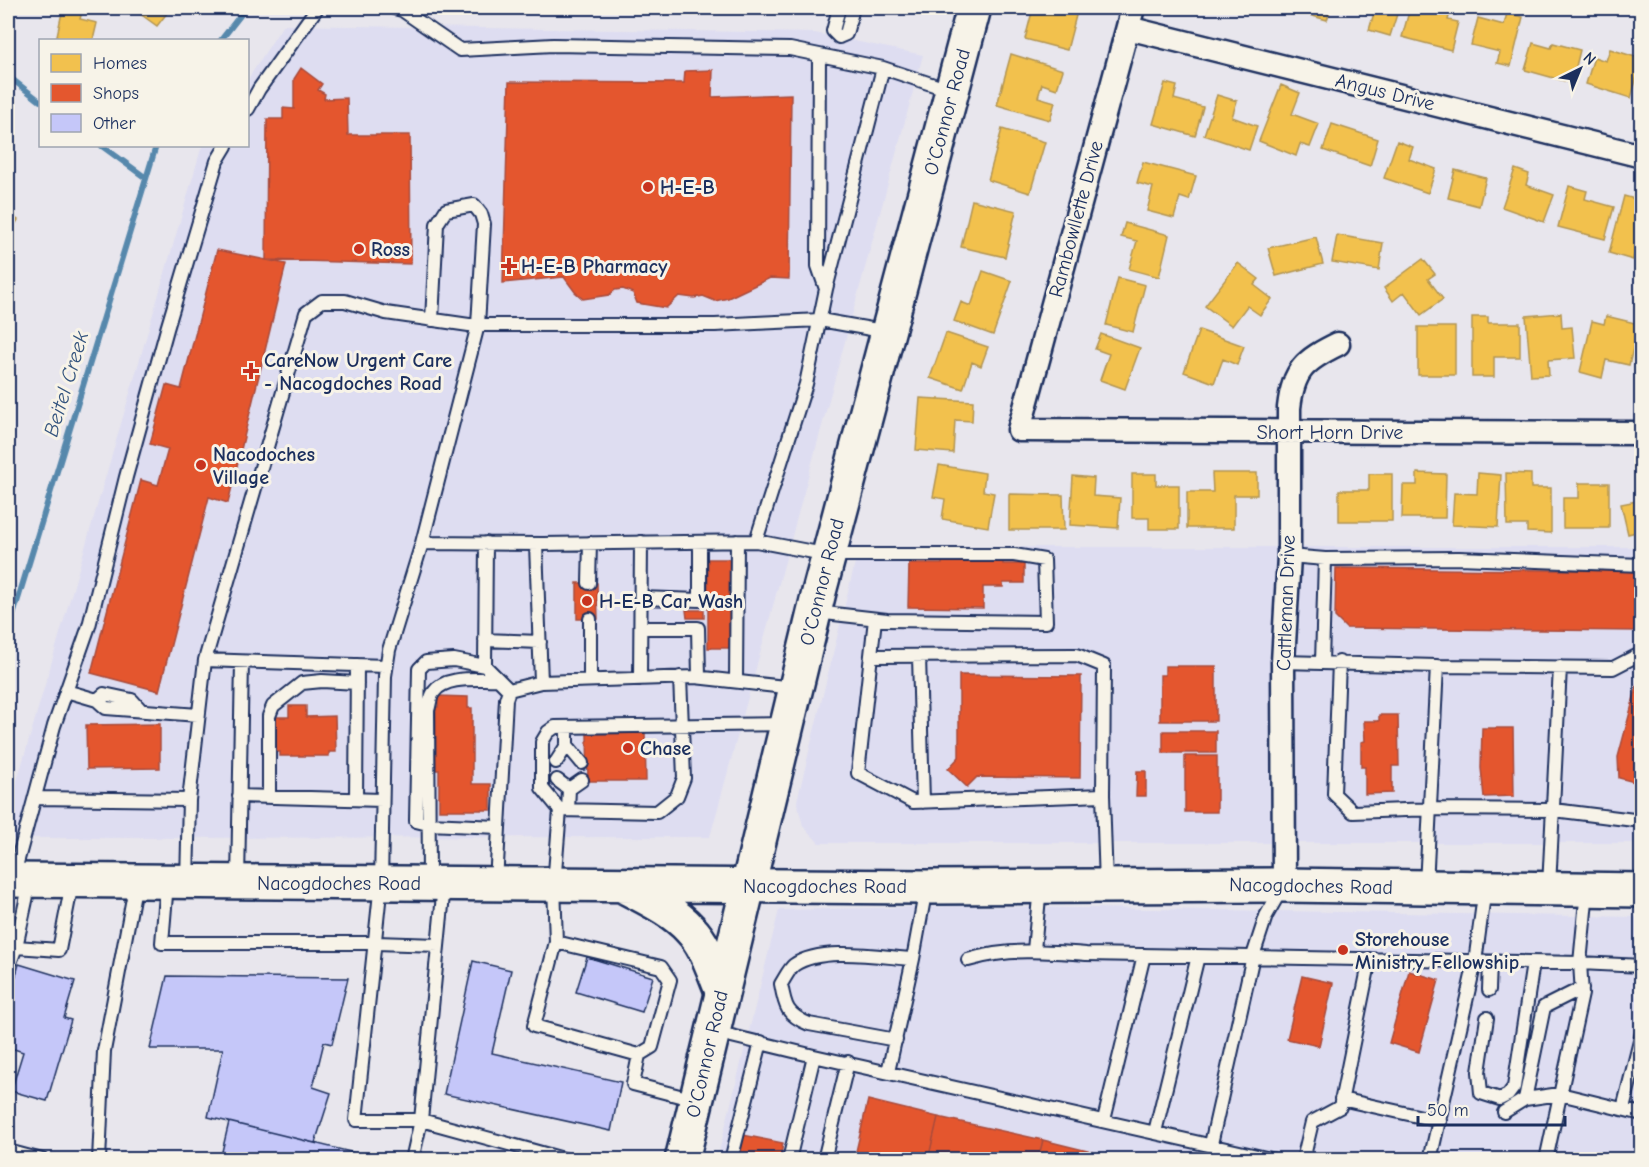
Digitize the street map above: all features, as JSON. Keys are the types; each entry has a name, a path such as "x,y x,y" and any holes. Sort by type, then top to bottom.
{"main road":[{"name":"O'Connor Road","path":"682,1160 814,612 974,8"},
{"name":"Nacogdoches Road","path":"17,880 926,887 1284,885 1641,890"},
{"path":"622,885 672,914 691,929 705,951 722,991"}],"street":[{"name":"Angus Drive","path":"1130,18 1641,156"},
{"name":"Rambowllette Drive","path":"1019,430 1130,18"},
{"name":"Cattleman Drive","path":"1284,885 1283,662 1289,556 1291,387 1303,365 1338,344"},
{"name":"Short Horn Drive","path":"1019,430 1641,434"}],"lane":[{"path":"249,107 259,89 317,8"},
{"path":"394,8 402,10 460,50 564,46 790,49 883,68 953,92"},
{"path":"838,59 839,37 833,31 839,8"},
{"path":"839,37 846,33 853,8"},
{"path":"819,55 818,266 826,289"},
{"path":"756,541 806,384 826,289 883,68"},
{"path":"8,968 16,947 17,880 54,726 88,626 167,329 217,161 225,147"},
{"path":"432,320 437,224 446,210 474,205 481,214 484,224 478,325 422,543 386,666 381,883 356,1120 421,1120 567,1160"},
{"path":"99,1160 104,1051 189,800 205,660 306,312 322,301 345,301 386,313 478,325 715,325 820,320 888,332"},
{"path":"736,541 734,563 736,681"},
{"path":"422,543 756,541 829,555 1014,555 1044,560 1046,622 876,619 814,612"},
{"path":"640,678 641,542"},
{"path":"641,598 704,599 704,563 700,542"},
{"path":"485,666 486,543"},
{"path":"589,583 590,543"},
{"path":"536,544 541,682"},
{"path":"1289,556 1325,559 1459,558 1641,565"},
{"path":"1322,662 1325,559"},
{"path":"590,619 590,680"},
{"path":"876,619 858,773 913,802 1102,795"},
{"path":"641,628 703,628 699,677"},
{"path":"485,640 540,642"},
{"path":"1283,662 1613,668 1641,653"},
{"path":"871,656 1077,655 1104,666 1102,795 1106,886"},
{"path":"919,656 923,802"},
{"path":"205,660 386,666"},
{"path":"499,827 428,824 416,821 419,669 426,662 454,660 485,666 509,690"},
{"path":"238,882 242,662"},
{"path":"1340,662 1334,794 1353,812 1431,809 1554,810 1641,821"},
{"path":"356,799 357,665"},
{"path":"1426,887 1437,666"},
{"path":"1549,888 1560,667"},
{"path":"509,690 541,682 680,677 699,677 795,688"},
{"path":"680,677 682,725 684,778 677,796 657,812 564,810 542,788 542,742 548,732 555,727 682,725 786,724"},
{"path":"412,1160 421,1120 438,945 437,883 428,824 428,710 433,692 445,683 497,679"},
{"path":"269,797 269,716 273,706 302,683 322,681 357,683"},
{"path":"496,884 506,699 509,690"},
{"path":"66,691 97,700 106,708 198,715"},
{"path":"562,762 567,745 567,727"},
{"path":"567,745 582,763"},
{"path":"582,780 565,783 564,810 554,885 556,942 534,1026 639,1055"},
{"path":"239,796 382,800"},
{"path":"35,798 189,800"},
{"path":"16,947 58,950 73,881"},
{"path":"163,881 162,943 438,945"},
{"path":"1211,1144 1253,956 1266,916 1284,885"},
{"path":"1034,951 1040,886"},
{"path":"888,1072 926,887"},
{"path":"1430,1160 1475,962 1485,887"},
{"path":"1546,1160 1582,988 1580,963 1587,889"},
{"path":"556,942 661,967 670,980 652,1047 639,1055 633,1084 696,1100"},
{"path":"968,960 981,956 1034,951 1641,966"},
{"path":"896,1040 809,1024 798,1019 789,1013 781,984 793,966 815,957 843,955 913,959"},
{"path":"1104,1120 1144,955"},
{"path":"1155,1132 1198,956"},
{"path":"1303,1160 1312,1122 1340,1107 1370,959"},
{"path":"1489,990 1490,962"},
{"path":"1486,1018 1479,1072 1481,1093 1500,1099 1508,1095 1514,1087 1533,963"},
{"path":"1525,1099 1544,1007 1582,988"},
{"path":"712,1031 1275,1160"},
{"path":"1623,1109 1641,1033"},
{"path":"731,1160 761,1042"},
{"path":"789,1160 814,1056"},
{"path":"824,1160 848,1062"},
{"path":"1504,1112 1525,1099 1560,1094 1641,1114"},
{"path":"1341,1100 1440,1122"},
{"path":"8,1151 42,1160"}],"shaded area":[{"path":"283,25 815,33 923,55 710,837 8,838 8,812 201,149 202,147 249,147 249,77"},
{"path":"859,547 1641,547 1641,843 819,843 803,826 797,801"},
{"path":"965,906 1641,917 1641,1159 717,1160 779,910"}],"building: Homes":[{"path":"63,8 83,8 80,19 97,23 93,39 56,39"},
{"path":"132,8 171,8 157,26"},
{"path":"1033,8 1040,10 1041,8 1078,8 1067,50 1025,39"},
{"path":"1312,8 1331,8 1327,20 1309,15"},
{"path":"1355,8 1399,8 1390,36 1369,30 1374,13"},
{"path":"1410,8 1451,9 1448,20 1458,22 1451,50 1402,37"},
{"path":"1507,13 1523,17 1511,66 1497,63 1500,52 1471,45 1478,18 1504,25"},
{"path":"1533,43 1551,48 1553,43 1580,50 1572,83 1525,70"},
{"path":"1610,49 1642,59 1631,98 1586,84 1594,57 1606,61"},
{"path":"1011,54 1063,70 1057,89 1042,84 1038,97 1055,102 1050,120 997,105"},
{"path":"1165,83 1177,86 1174,99 1203,107 1195,136 1153,124"},
{"path":"1281,85 1300,93 1292,114 1319,124 1310,147 1300,144 1296,156 1259,141"},
{"path":"1217,95 1237,101 1232,117 1257,126 1249,150 1204,135"},
{"path":"1332,124 1378,139 1370,166 1323,150"},
{"path":"1002,129 1045,142 1030,193 988,180"},
{"path":"1397,141 1413,147 1409,159 1436,169 1428,193 1384,178"},
{"path":"1143,162 1196,176 1189,200 1180,197 1174,218 1147,211 1153,187 1137,183"},
{"path":"1515,169 1529,174 1526,185 1554,195 1544,222 1502,207"},
{"path":"1455,170 1486,178 1479,206 1448,198"},
{"path":"1569,186 1587,191 1585,199 1614,207 1605,239 1558,227"},
{"path":"1624,196 1642,201 1642,257 1634,255 1633,260 1609,253"},
{"path":"972,200 1016,211 1005,257 961,247"},
{"path":"8,213 18,220 8,236"},
{"path":"1125,223 1169,235 1159,277 1129,269 1137,241 1121,237"},
{"path":"1337,235 1383,243 1379,270 1332,262"},
{"path":"1316,237 1323,264 1276,276 1268,248"},
{"path":"1423,259 1435,274 1428,279 1443,299 1421,315 1404,292 1393,301 1384,288"},
{"path":"1238,263 1259,279 1254,285 1272,299 1260,315 1247,306 1232,326 1205,306"},
{"path":"983,271 1012,281 993,335 954,321 961,302 971,306"},
{"path":"1118,278 1145,285 1133,332 1106,325"},
{"path":"1561,313 1562,328 1572,327 1575,358 1548,360 1549,375 1531,376 1526,316"},
{"path":"1606,316 1639,324 1629,365 1606,360 1602,378 1580,372 1592,321 1604,324"},
{"path":"1472,317 1488,317 1488,323 1520,323 1520,357 1494,357 1494,377 1472,377"},
{"path":"1418,327 1455,327 1455,375 1418,375"},
{"path":"1199,330 1244,346 1237,365 1223,359 1214,383 1184,372"},
{"path":"946,333 988,347 981,366 972,362 963,389 930,378"},
{"path":"1101,334 1140,348 1125,389 1100,380 1109,354 1095,349"},
{"path":"920,398 973,401 972,421 955,420 953,453 916,450"},
{"path":"939,465 985,473 983,491 994,493 988,527 942,519 945,499 933,497"},
{"path":"1212,473 1257,473 1257,495 1234,495 1234,528 1187,528 1187,492 1213,492"},
{"path":"1417,473 1446,474 1445,518 1402,518 1403,485 1417,485"},
{"path":"1478,473 1501,475 1498,527 1452,525 1454,493 1477,494"},
{"path":"1506,473 1531,474 1531,488 1551,488 1551,533 1527,532 1527,525 1507,525"},
{"path":"1132,474 1156,474 1156,485 1179,485 1179,529 1149,529 1149,518 1132,518"},
{"path":"1369,474 1392,474 1392,521 1339,521 1339,490 1369,490"},
{"path":"1073,476 1094,478 1093,496 1120,498 1118,528 1070,525"},
{"path":"1579,483 1609,483 1609,528 1563,528 1563,498 1579,498"},
{"path":"1009,494 1063,495 1064,530 1009,530"},
{"path":"1642,500 1642,542 1638,543 1636,532 1628,534 1621,504"}],"building: Shops":[{"path":"301,68 322,84 318,90 325,94 324,99 347,98 348,135 410,135 411,264 266,260 267,119 283,119 283,108 294,109 294,79"},
{"name":"H-E-B","path":"713,70 712,97 791,94 789,279 770,278 728,298 715,301 703,296 694,298 679,296 666,308 637,303 633,293 623,289 615,290 609,295 583,299 564,277 503,283 509,82 684,83 685,71"},
{"name":"Nacodoches Village","path":"217,250 286,264 228,503 209,497 159,691 91,673 141,480 158,485 168,449 150,444 166,385 181,389"},
{"path":"708,559 731,559 731,648 708,648"},
{"path":"942,561 1024,564 1024,583 1003,583 1003,587 983,587 983,608 908,607 909,564 942,564"},
{"path":"1336,568 1642,571 1642,629 1639,631 1346,628 1335,617"},
{"name":"H-E-B Car Wash","path":"577,583 597,583 598,619 577,619"},
{"path":"686,610 704,610 704,618 687,618"},
{"path":"1165,666 1216,666 1216,721 1160,721 1160,675 1165,675"},
{"path":"1642,667 1642,784 1619,778 1618,757"},
{"path":"959,675 1081,676 1080,778 977,777 967,787 948,769 959,757"},
{"path":"438,696 468,697 468,708 472,708 472,784 491,784 491,810 439,810 439,770 436,770"},
{"path":"289,706 306,706 306,717 335,716 336,752 329,752 329,756 280,756 280,752 276,752 275,717 289,717"},
{"path":"1379,715 1398,715 1399,766 1392,766 1392,793 1365,794 1365,767 1361,767 1361,742 1365,741 1364,721 1379,721"},
{"path":"160,724 160,768 87,769 86,725"},
{"path":"1482,728 1513,728 1514,796 1484,797 1481,768"},
{"path":"1163,731 1216,731 1216,753 1163,753"},
{"path":"645,733 646,781 588,781 587,734"},
{"path":"1185,756 1217,756 1217,812 1185,812"},
{"path":"1137,771 1146,771 1146,796 1136,796"},
{"path":"1409,971 1439,980 1419,1052 1389,1043"},
{"path":"1302,976 1333,983 1319,1046 1287,1039"},
{"path":"868,1100 938,1117 928,1160 854,1160"},
{"path":"938,1117 1043,1140 1038,1160 928,1160"},
{"path":"743,1135 783,1143 780,1160 738,1160"},
{"path":"1043,1140 1104,1155 1103,1160 1038,1160"}],"building: Other":[{"path":"587,957 653,977 642,1012 576,992"},
{"path":"473,961 511,970 492,1053 621,1082 611,1131 444,1094"},
{"path":"19,964 75,981 64,1018 71,1020 47,1101 11,1091 23,1052 8,1047 10,1037 8,1036 8,1004"},
{"path":"167,976 348,978 332,1044 324,1042 313,1087 331,1093 315,1143 208,1117 223,1049 150,1049"},
{"path":"229,1122 363,1155 362,1160 220,1160"}],"waterway":[{"name":"Beitel Creek","path":"222,39 246,8"},
{"path":"8,76 39,100"},
{"path":"103,147 146,178"},
{"name":"Beitel Creek","path":"8,632 156,147"}],"place":[{"name":"H-E-B","path":"648,187"},
{"name":"Ross","path":"359,249"},
{"name":"H-E-B Pharmacy","path":"509,266"},
{"name":"CareNow Urgent Care - Nacogdoches Road","path":"251,371"},
{"name":"Nacodoches Village","path":"201,465"},
{"name":"H-E-B Car Wash","path":"587,601"},
{"name":"Chase","path":"628,748"},
{"name":"Storehouse Ministry Fellowship","path":"1343,950"}]}
